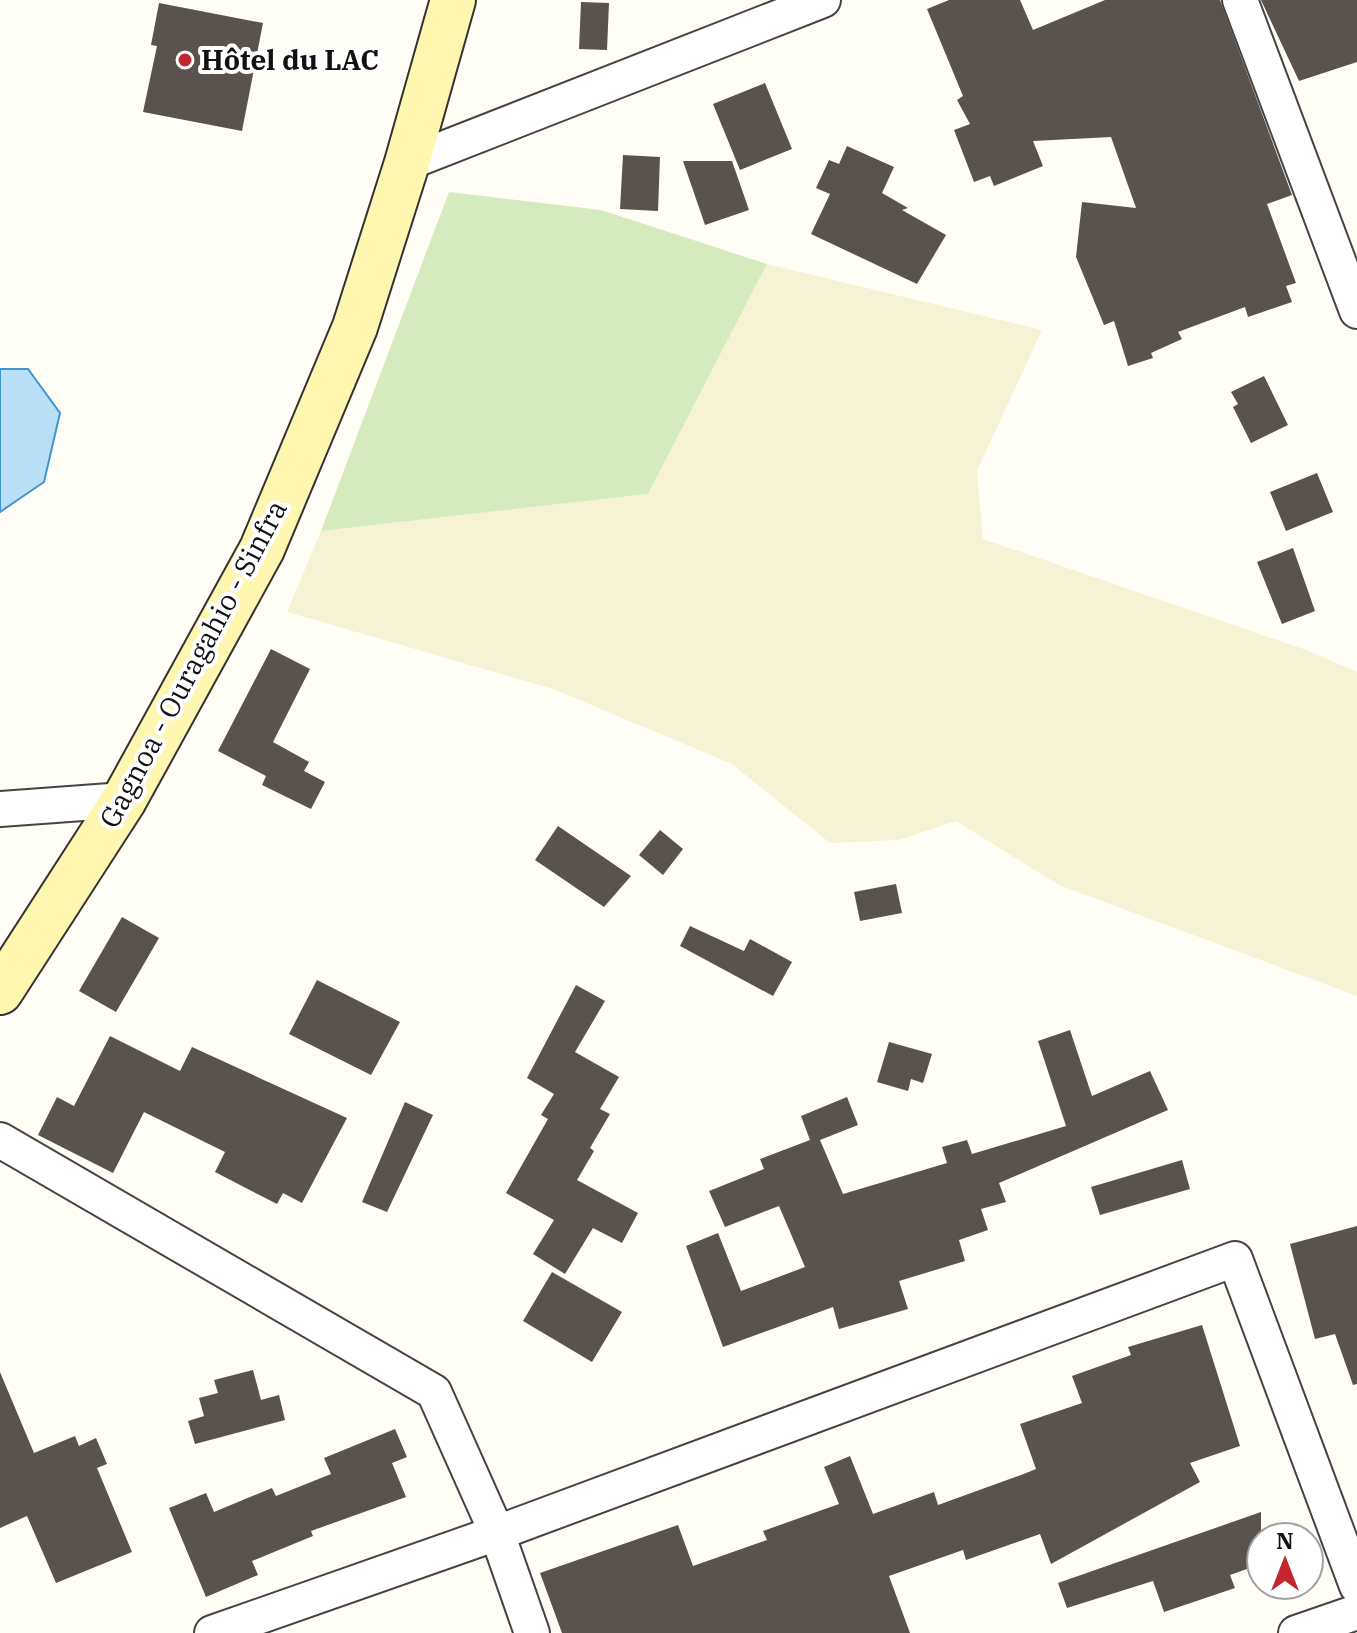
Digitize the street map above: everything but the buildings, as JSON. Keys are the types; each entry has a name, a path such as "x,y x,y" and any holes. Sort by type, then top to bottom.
{"main road":[{"name":"Gagnoa - Ouragahio - Sinfra","path":"0,992 124,800 262,549 355,327 407,163 446,3"}],"street":[{"path":"407,163 823,0"},
{"path":"1240,0 1357,311"},
{"path":"0,809 124,800"},
{"path":"0,1140 434,1392 497,1533 532,1633"},
{"path":"212,1633 497,1533 1235,1259 1357,1586"},
{"path":"1296,1633 1357,1612"}],"shaded area":[{"path":"767,264 1042,330 977,471 983,539 1309,651 1357,672 1357,996 1059,885 956,821 899,840 830,843 732,764 553,689 287,612 321,531 648,494"}],"green space":[{"path":"449,192 601,210 767,264 648,494 321,531"}],"water":[{"path":"0,369 28,369 60,413 44,482 0,512"}],"place":[{"name":"Hôtel du LAC","path":"185,60"}]}
